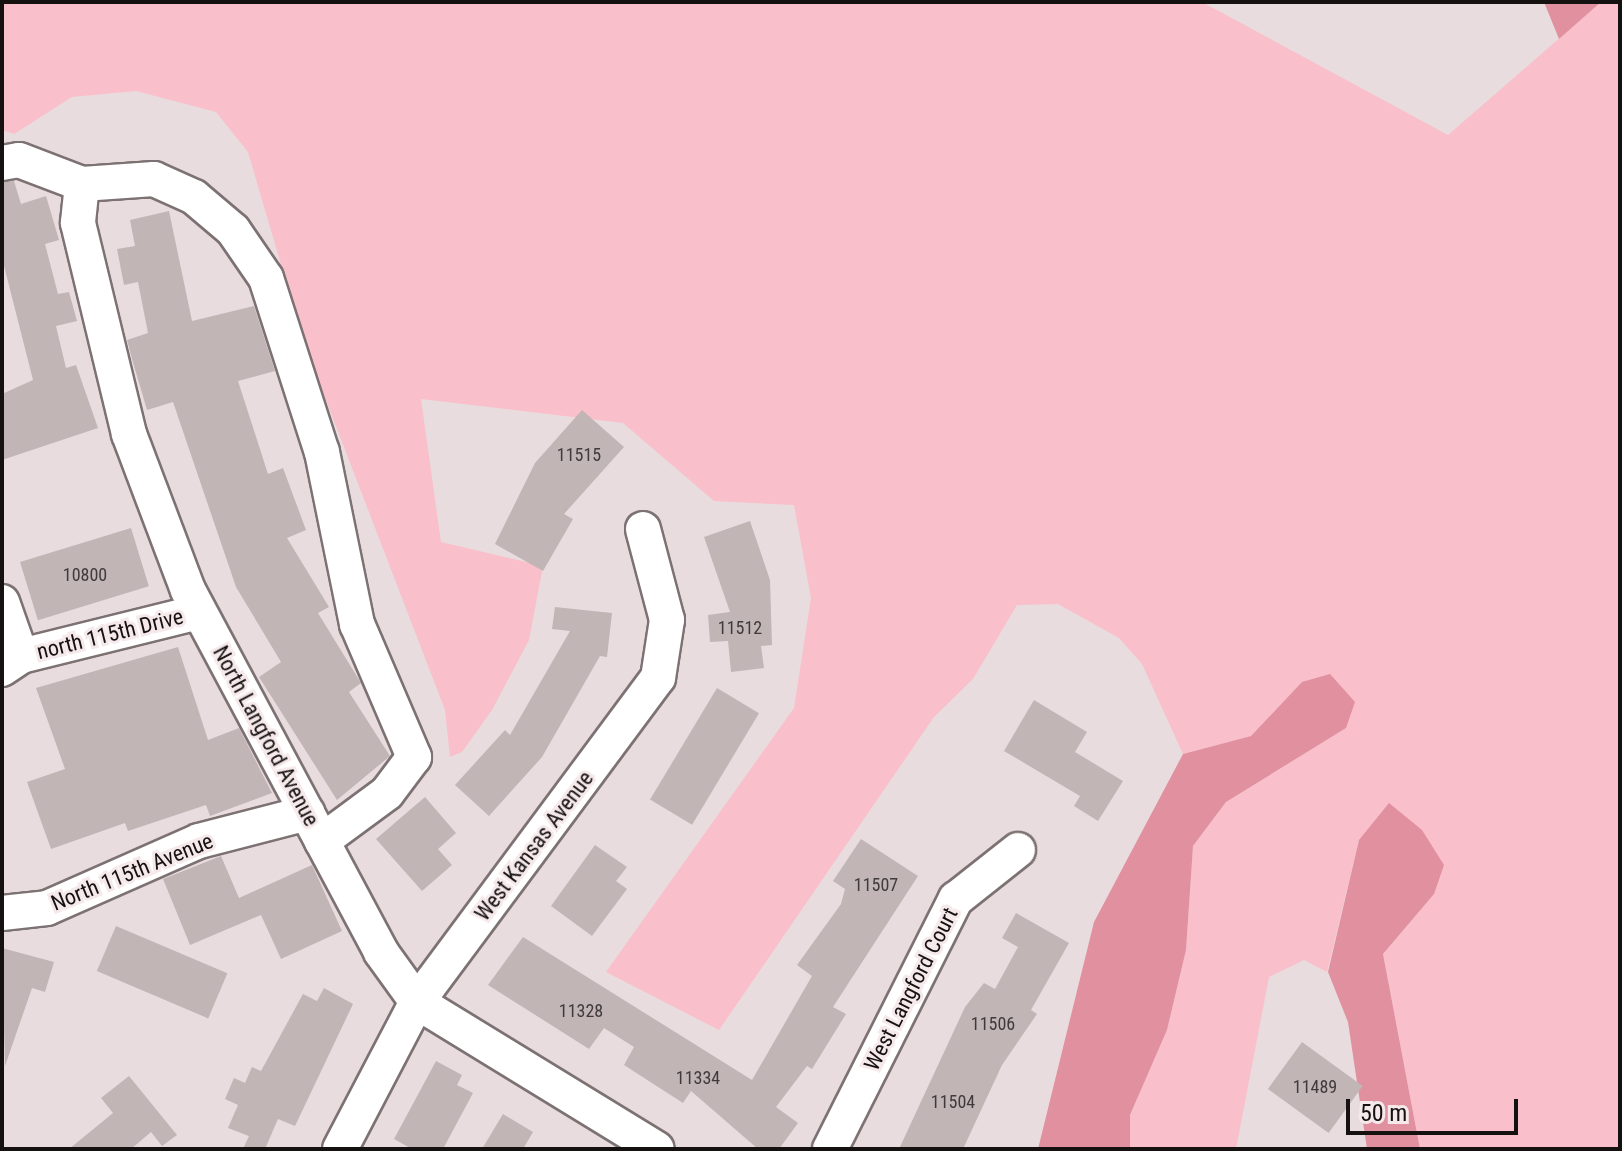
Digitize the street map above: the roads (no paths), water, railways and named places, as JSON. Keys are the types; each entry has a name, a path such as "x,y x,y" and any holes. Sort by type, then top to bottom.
{"street":[{"path":"2,163 19,160 82,184 154,179 194,197 252,252 283,319 291,369 322,452 357,624 414,757 387,793 314,827"},
{"name":"North Langford Avenue","path":"82,184 78,223 129,434 199,612 314,827 417,1002 657,1149"},
{"name":"West Kansas Avenue","path":"340,1149 417,1002 658,678 667,620 643,529"},
{"path":"2,602 12,663"},
{"name":"north 115th Drive","path":"12,663 199,612"},
{"name":"North 115th Avenue","path":"2,913 47,908 199,841 314,827"},
{"name":"West Langford Court","path":"830,1149 956,899 1018,850"}]}
